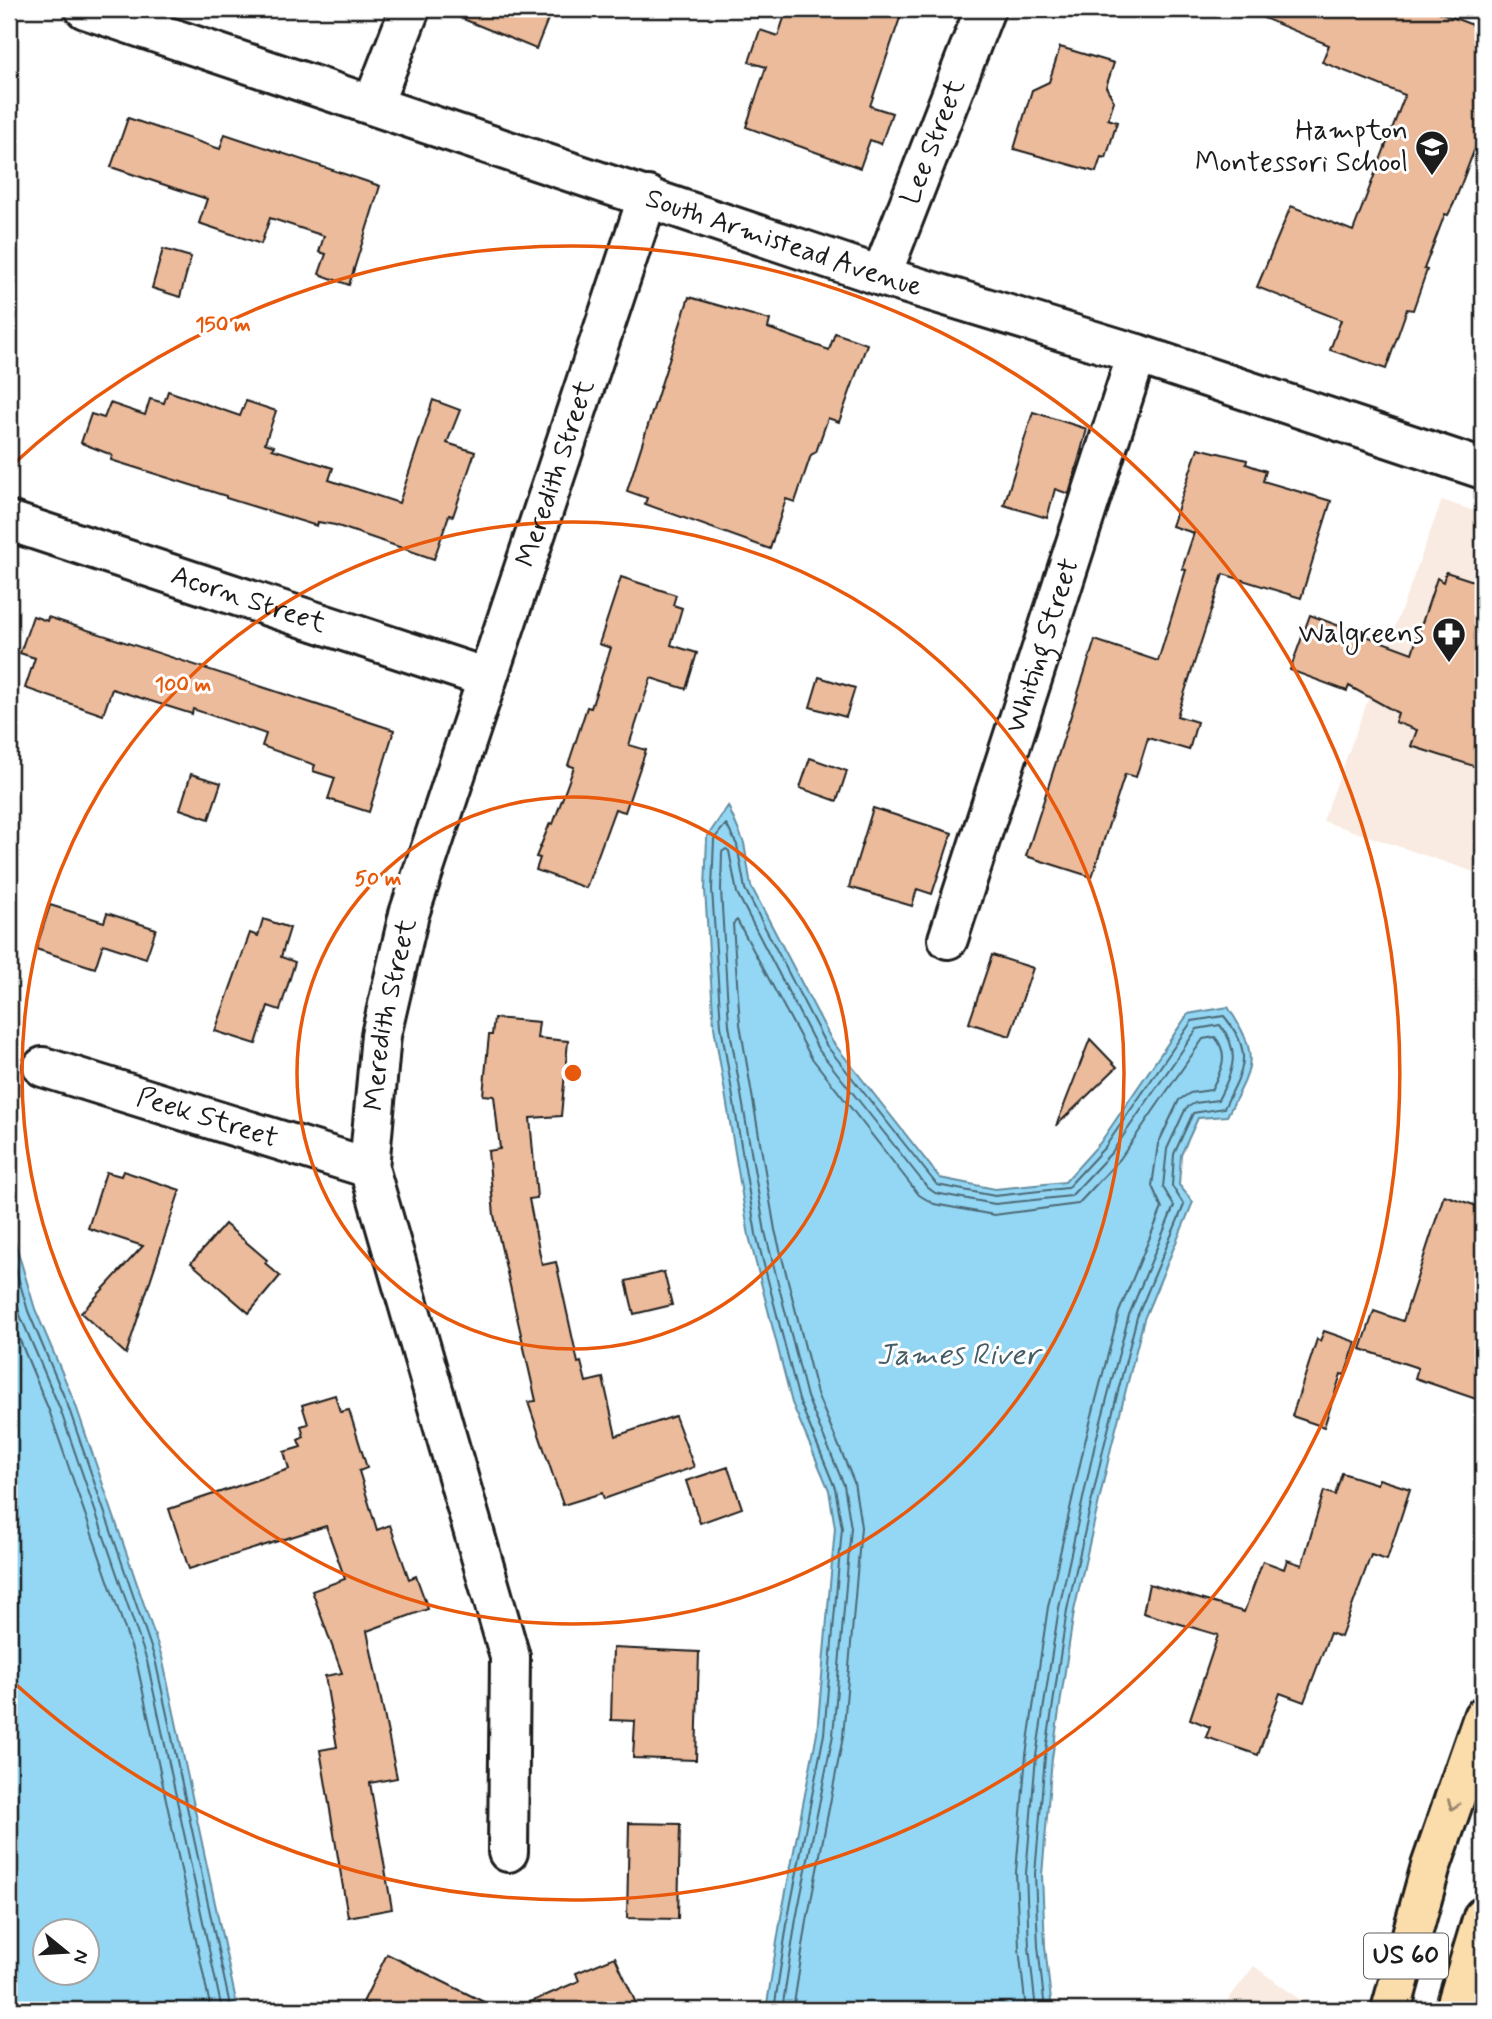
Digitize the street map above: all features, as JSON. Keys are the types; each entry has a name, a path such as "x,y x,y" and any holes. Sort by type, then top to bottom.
{"main road":[{"name":"US 60","path":"1391,2010 1432,1866 1483,1717"},
{"name":"US 60","path":"1455,2010 1483,1917"}],"street":[{"name":"South Armistead Avenue","path":"85,9 880,276 1137,354 1483,469"},
{"path":"373,104 410,9"},
{"name":"Lee Street","path":"880,276 985,9"},
{"name":"Meredith Street","path":"508,1852 510,1657 369,1168 381,1035 409,914 648,196"},
{"name":"Whiting Street","path":"948,939 1137,354"},
{"name":"Acorn Street","path":"9,521 487,678"},
{"name":"Peek Street","path":"43,1067 369,1168"}],"shaded area":[{"path":"1442,500 1483,514 1483,875 1323,821"},
{"path":"1254,1966 1314,2010 1220,2010"}],"water":[{"name":"James River","path":"728,806 744,843 751,886 832,1041 940,1178 995,1189 1065,1182 1100,1143 1188,1014 1228,1007 1249,1051 1250,1062 1243,1085 1227,1116 1198,1118 1181,1155 1179,1185 1193,1202 1144,1319 1074,1611 1052,1758 1042,1875 1045,1946 1052,2010 766,2010 817,1733 835,1528 829,1490 792,1403 749,1236 714,1027 705,890 707,837"},
{"path":"9,1222 35,1309 75,1403 162,1657 238,2010 9,2010"}],"building":[{"path":"439,9 552,9 536,49"},
{"path":"787,9 903,9 870,106 892,113 881,144 870,140 860,168 746,127 766,67 749,62 760,30 778,36"},
{"path":"1242,9 1431,9 1483,29 1483,127 1454,203 1448,215 1445,214 1424,269 1427,270 1413,310 1407,309 1386,369 1330,350 1341,320 1257,287 1291,206 1353,231 1405,95 1322,62 1329,45"},
{"path":"1060,47 1114,63 1106,87 1114,101 1108,119 1117,122 1106,158 1101,157 1096,172 1014,149 1032,90 1049,82"},
{"path":"128,118 220,149 225,134 380,186 349,285 319,274 326,254 319,252 324,236 270,218 261,244 199,223 207,199 111,167"},
{"path":"163,249 191,257 180,297 152,288"},
{"path":"689,297 770,320 768,328 829,350 835,333 867,344 839,422 828,418 816,452 811,455 795,502 786,499 770,549 645,504 647,498 627,491"},
{"path":"168,391 240,416 246,401 276,411 265,443 274,446 272,449 333,468 329,480 399,503 433,400 460,410 447,443 475,452 453,516 449,515 434,559 335,525 318,522 317,526 226,498 111,460 112,455 81,443 91,414 104,418 110,403 145,415 150,399 164,403"},
{"path":"1033,412 1087,429 1069,494 1055,489 1047,518 1004,505"},
{"path":"1198,448 1247,460 1246,464 1266,471 1263,481 1331,501 1301,598 1223,574 1177,716 1197,722 1189,750 1148,738 1136,777 1125,774 1092,877 1026,856 1095,640 1158,661 1186,570 1182,569 1194,533 1172,526"},
{"name":"Walgreens","path":"1446,572 1483,584 1483,769 1411,746 1417,730 1395,722 1398,713 1349,686 1347,691 1290,670 1310,615 1412,653 1437,578 1443,582"},
{"path":"621,577 676,595 673,605 682,608 671,645 697,653 686,689 651,678 629,745 646,750 625,812 615,809 586,888 536,870 540,858 536,857 550,823 553,824 574,767 568,765 587,707 591,708 611,648 599,644"},
{"path":"33,616 47,621 48,617 394,730 369,812 328,799 335,778 313,771 315,765 262,746 266,734 193,709 192,714 112,689 103,715 25,688 35,658 20,653"},
{"path":"819,677 855,688 846,717 810,707"},
{"path":"810,758 847,771 837,801 800,788"},
{"path":"191,774 221,783 209,819 180,809"},
{"path":"873,808 952,833 932,894 917,889 912,906 849,887"},
{"path":"50,905 104,922 107,913 156,929 146,958 103,944 95,968 36,949"},
{"path":"263,919 290,928 281,957 295,962 280,1010 268,1006 256,1044 215,1031 250,933 258,936"},
{"path":"992,955 1033,968 1010,1036 969,1023"},
{"path":"494,1018 539,1022 537,1038 568,1041 561,1116 530,1118 537,1198 529,1199 542,1265 556,1262 578,1363 581,1362 586,1382 603,1378 616,1436 675,1416 694,1467 604,1499 602,1493 563,1505 528,1402 536,1401 494,1215 488,1151 500,1149 494,1096 483,1095 489,1035 492,1035"},
{"path":"1090,1039 1117,1067 1056,1126"},
{"path":"123,1171 180,1190 126,1354 81,1313 143,1246 88,1228 106,1172 121,1176"},
{"path":"1444,1195 1483,1208 1483,1378 1476,1399 1415,1378 1418,1368 1361,1349 1374,1311 1403,1321"},
{"path":"225,1224 267,1260 265,1263 280,1276 249,1313 191,1263"},
{"path":"664,1272 672,1305 634,1314 626,1281"},
{"path":"1324,1331 1356,1342 1345,1375 1341,1374 1324,1427 1292,1416 1317,1339 1320,1341"},
{"path":"335,1395 340,1412 349,1410 367,1468 359,1471 377,1530 390,1525 409,1579 416,1576 428,1609 367,1631 397,1778 370,1783 392,1909 348,1917 320,1750 337,1747 325,1676 342,1673 312,1591 345,1579 326,1526 189,1569 169,1509 289,1469 284,1452 301,1447 298,1440 304,1437 301,1426 308,1424 302,1405"},
{"path":"728,1467 742,1508 700,1523 686,1481"},
{"path":"1342,1473 1377,1484 1379,1479 1410,1489 1387,1560 1371,1555 1341,1637 1330,1633 1304,1702 1280,1693 1258,1755 1206,1737 1210,1727 1190,1719 1218,1635 1143,1613 1149,1584 1244,1612 1263,1561 1284,1569 1287,1560 1302,1565 1324,1491 1335,1495"},
{"path":"613,1648 699,1652 696,1760 633,1758 635,1721 611,1720"},
{"path":"629,1823 680,1824 678,1919 627,1918"},
{"path":"387,1954 500,2010 378,2010 363,2002"},
{"path":"615,1957 639,2010 512,2010 579,1981 576,1973"}],"place":[{"name":"Hampton Montessori School","path":"1432,177"},
{"name":"Walgreens","path":"1449,664"}]}
